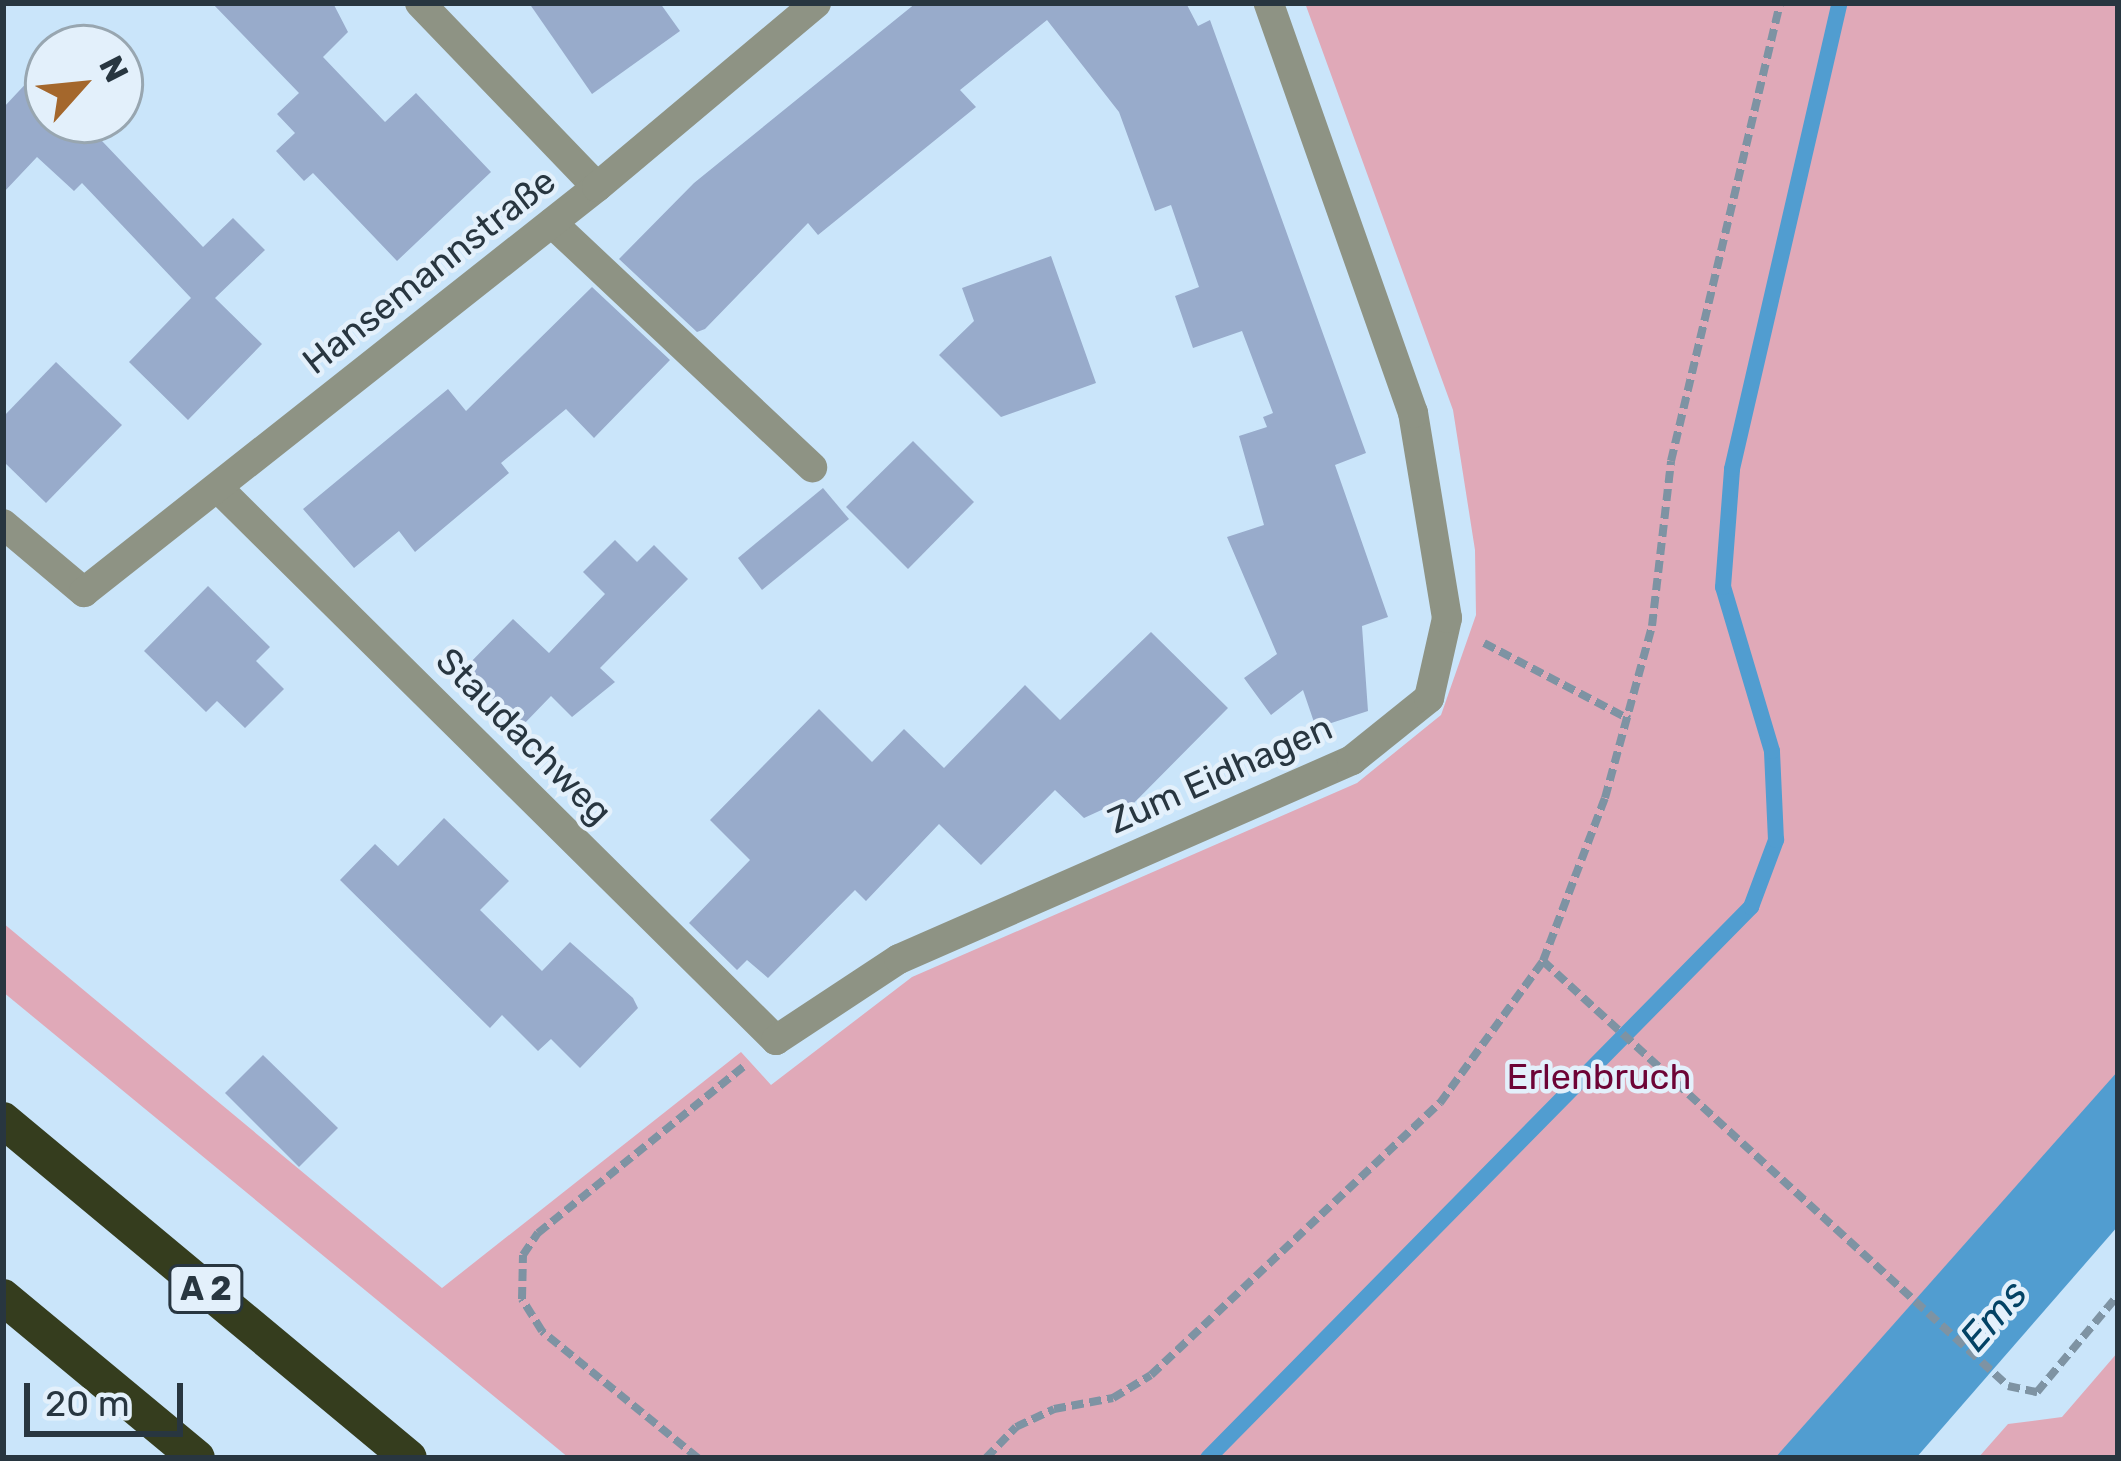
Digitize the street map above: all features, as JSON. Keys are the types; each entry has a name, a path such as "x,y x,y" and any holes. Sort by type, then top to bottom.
{"highway":[{"name":"A 2","path":"3,1120 409,1458"},
{"path":"3,1297 197,1458"}],"street":[{"path":"420,3 597,188"},
{"name":"Hansemannstraße","path":"3,524 84,592 597,188 816,3"},
{"name":"Zum Eidhagen","path":"776,1040 899,959 1352,760 1429,698 1447,619 1412,413 1269,3"},
{"path":"552,223 812,467"},
{"name":"Staudachweg","path":"218,488 776,1040"}],"path":[{"path":"986,1458 1016,1427 1054,1409 1113,1399 1150,1375 1440,1103 1543,961 1629,718 1652,626 1671,461 1780,3"},
{"path":"1447,619 1584,702 1629,718"},
{"path":"1543,961 1877,1260 2008,1386 2037,1393 2118,1295"},
{"path":"698,1458 542,1331 522,1299 523,1255 538,1233 776,1040"}],"green space":[{"name":"Erlenbruch","path":"1305,3 2118,3 2118,1144 1841,1458 569,1458 3,992 3,923 442,1288 741,1052 771,1085 912,977 1357,783 1441,715 1476,615 1475,550 1453,410"},
{"path":"2118,1352 2118,1458 1978,1458 2008,1424 2062,1417"}],"water":[{"name":"Ems","path":"2118,1071 2118,1226 1916,1458 1775,1458"}],"building":[{"path":"212,3 333,3 348,32 323,57 385,122 416,93 491,172 397,261 313,173 304,181 276,151 295,133 277,114 299,93"},
{"path":"529,3 660,3 680,31 592,94"},
{"path":"916,3 1186,3 1198,26 1210,20 1366,453 1335,465 1388,617 1362,626 1368,711 1316,728 1303,690 1271,715 1244,678 1277,654 1227,537 1264,525 1239,436 1267,427 1263,417 1273,413 1242,331 1193,348 1175,296 1199,287 1171,205 1155,211 1119,112 1047,20 960,90 976,107 818,235 808,223 705,329 697,332 619,259 694,183"},
{"path":"24,86 24,144 105,144 203,247 233,218 265,250 215,298 262,344 188,420 129,362 191,298 82,183 74,191 37,157 3,193 3,108"},
{"path":"1051,256 1096,383 1001,417 939,355 974,321 962,288"},
{"path":"592,287 670,360 594,438 566,409 501,463 509,473 415,552 399,531 354,568 303,509 448,389 466,411"},
{"path":"56,362 122,425 46,503 3,461 3,417"},
{"path":"913,441 974,502 908,569 846,507"},
{"path":"823,488 849,519 762,590 738,558"},
{"path":"615,540 637,562 654,545 688,579 600,668 615,682 572,717 551,696 521,727 463,670 513,619 549,653 605,594 583,572"},
{"path":"208,586 270,647 256,661 284,689 245,728 217,701 206,712 144,651"},
{"path":"1151,632 1228,708 1119,818 1108,807 1084,818 1055,790 981,865 939,824 866,901 855,890 768,978 747,960 737,970 689,923 750,860 710,820 819,709 872,762 904,729 944,768 1025,685 1060,720"},
{"path":"444,818 509,881 480,910 542,971 570,942 633,998 638,1008 580,1068 551,1039 538,1051 502,1015 490,1028 340,880 375,844 398,866"},
{"path":"263,1055 338,1128 299,1167 225,1093"}],"waterway":[{"path":"1208,1458 1751,907 1776,840 1772,751 1723,587 1732,469 1840,3"}]}
